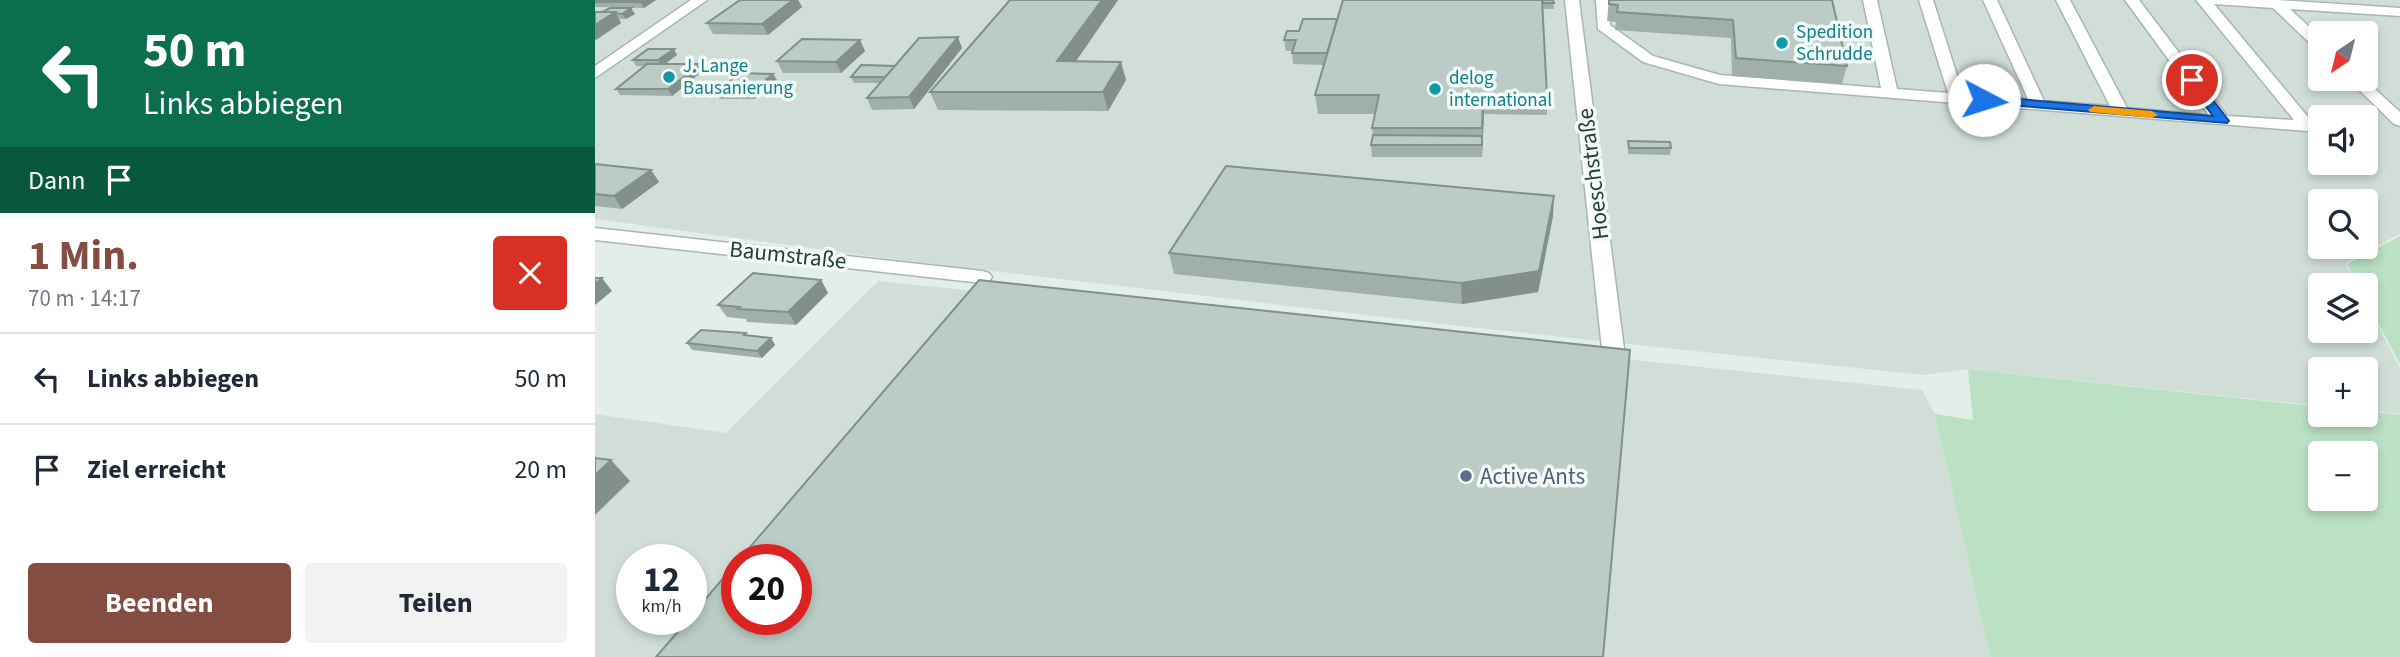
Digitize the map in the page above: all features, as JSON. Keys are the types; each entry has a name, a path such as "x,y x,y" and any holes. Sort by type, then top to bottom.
{"street":[{"path":"595,74 700,0"},
{"name":"Hoeschstraße","path":"1572,0 1613,349"},
{"path":"1603,0 1603,26 1648,59 1719,79 2307,126 2203,0"},
{"path":"1870,0 1890,93"},
{"path":"1926,0 1957,97"},
{"path":"1990,0 2038,104"},
{"path":"2063,0 2121,112"},
{"path":"2132,0 2223,121"},
{"path":"2211,0 2400,12"},
{"path":"2277,4 2308,34"},
{"path":"2368,91 2400,121"},
{"name":"Baumstraße","path":"595,234 982,276"}],"shaded area":[{"path":"595,0 2400,0 2400,234 2378,246 2378,189 2308,189 2308,259 2353,259 2345,263 2350,273 2308,273 2308,343 2378,343 2378,326 2400,368 2400,414 2378,411 2378,357 2308,357 2308,405 1968,369 1923,375 1468,327 892,259 595,219"},
{"path":"878,281 1922,390 1935,414 1990,657 595,657 595,414 726,433"}],"green space":[{"path":"2400,236 2400,364 2378,323 2378,273 2352,273 2347,264 2356,259 2378,259 2378,248"},
{"path":"1968,369 2308,406 2308,427 2378,427 2378,412 2400,415 2400,657 1990,657 1935,414 1973,420"}],"building":[{"path":"595,0 644,0 595,2"},
{"path":"740,0 793,0 762,24 707,23"},
{"path":"1010,0 1102,0 1057,61 1121,62 1103,92 930,92"},
{"name":"delog international","path":"1343,0 1542,0 1547,96 1483,96 1482,128 1372,128 1379,95 1315,95"},
{"name":"Spedition Schrudde","path":"1609,0 1832,0 1847,66 1736,58 1733,20 1617,12 1618,5 1609,4"},
{"path":"610,8 631,8 622,14 602,12"},
{"path":"595,12 615,12 595,25"},
{"path":"1303,19 1337,19 1327,53 1292,53 1296,40 1284,40 1287,31 1299,31"},
{"path":"958,37 909,97 867,98 919,38"},
{"path":"802,39 860,40 836,62 777,61"},
{"path":"648,49 674,49 658,60 633,60"},
{"path":"647,64 701,64 668,89 616,89"},
{"path":"861,65 895,66 885,77 851,77"},
{"path":"740,73 773,74 750,93 716,93"},
{"path":"1373,135 1482,136 1482,145 1371,145"},
{"path":"1628,141 1670,142 1671,148 1629,148"},
{"path":"595,164 651,170 614,196 595,194"},
{"path":"1226,166 1554,196 1539,271 1461,283 1169,253"},
{"path":"753,273 821,280 788,312 718,305"},
{"path":"979,280 1630,350 1603,657 656,657 675,635 707,635 707,597 721,581 721,635 812,635 812,544 753,544"},
{"path":"701,330 746,333 744,335 771,338 757,351 687,343"},
{"path":"595,458 611,460 595,475"}],"slow traffic":[{"path":"2094,110 2152,115"}],"place":[{"name":"Spedition Schrudde","path":"1782,43"},
{"name":"J. Lange Bausanierung","path":"669,77"},
{"name":"delog international","path":"1435,89"},
{"name":"Active Ants","path":"1466,476"}],"route":[{"path":"1984,100 2223,121 2192,80"}]}
